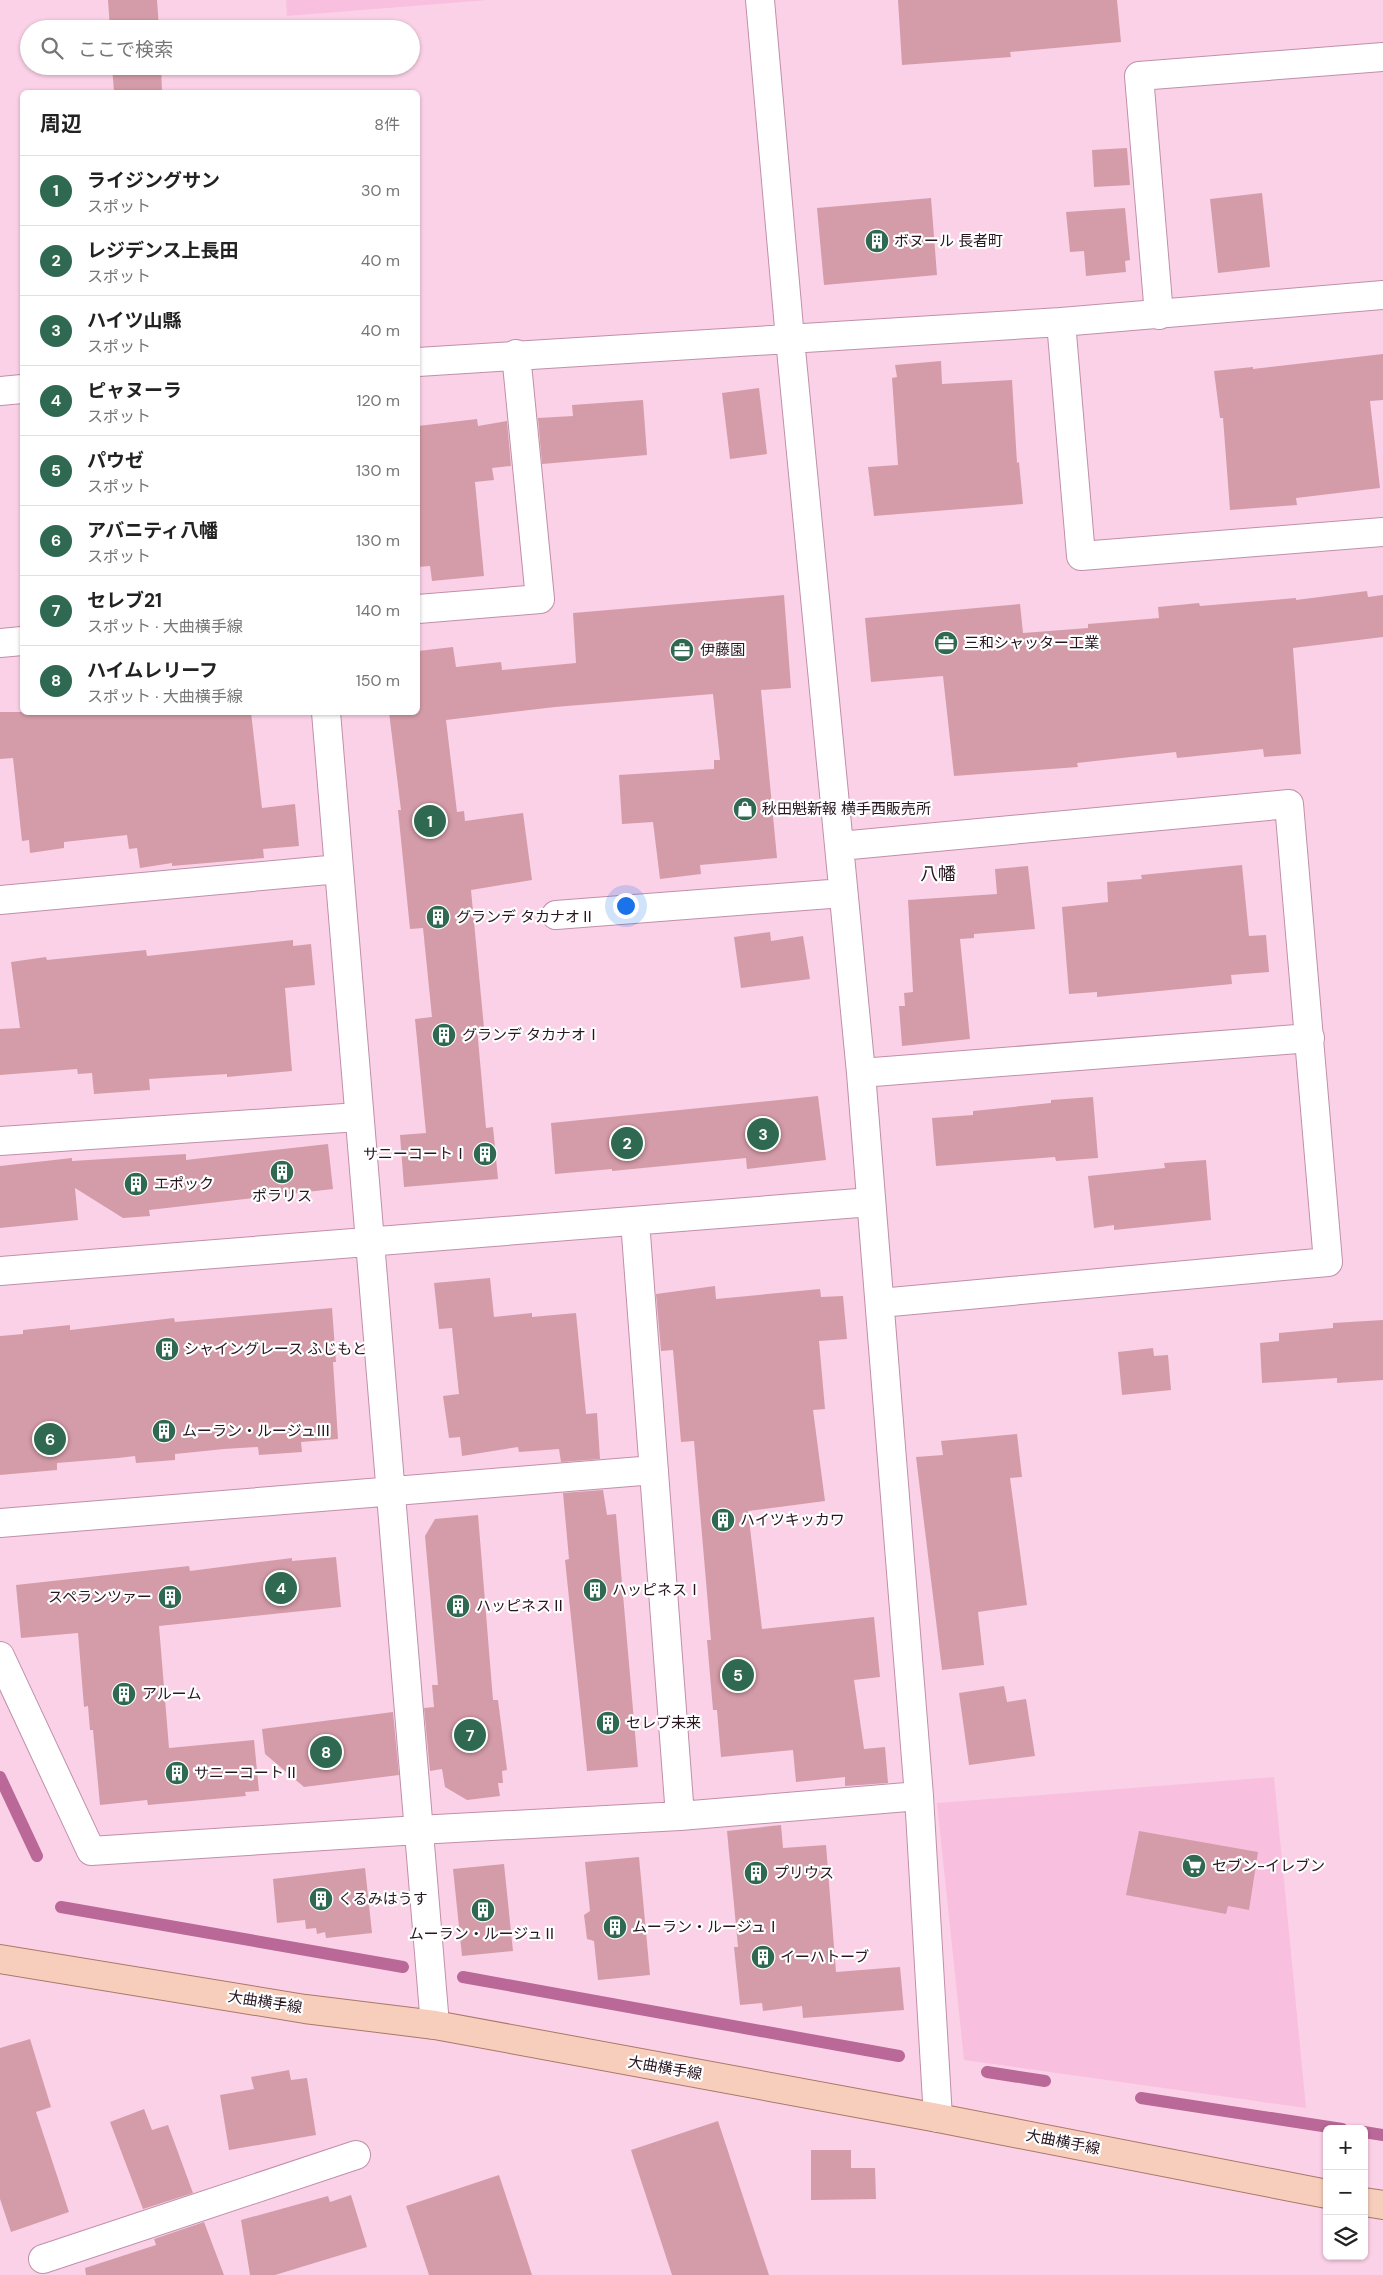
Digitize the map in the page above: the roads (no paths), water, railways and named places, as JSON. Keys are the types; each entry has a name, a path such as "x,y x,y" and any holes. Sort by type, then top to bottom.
{"main road":[{"name":"大曲横手線","path":"0,1959 305,2009 435,2025 938,2118 1323,2193"},
{"path":"1368,2203 1383,2206"}],"street":[{"path":"760,0 790,339 861,1073 919,1796 938,2118"},
{"path":"1159,315 1139,76 1383,57"},
{"path":"420,362 516,354 1061,322 1159,315 1383,294"},
{"path":"1061,322 1081,556 1383,532"},
{"path":"420,609 540,599 516,354"},
{"path":"0,390 20,389"},
{"path":"0,643 20,641"},
{"path":"326,715 435,2025"},
{"path":"840,846 1289,804 1310,1038 1328,1262 880,1303"},
{"path":"0,900 339,869"},
{"path":"556,915 843,893"},
{"path":"861,1073 1310,1038"},
{"path":"0,1141 360,1117"},
{"path":"0,1271 871,1202"},
{"path":"635,1221 680,1816"},
{"path":"0,1523 654,1470"},
{"path":"0,1656 91,1851 418,1830 680,1816 919,1796"},
{"path":"43,2259 356,2155"}],"waterway":[{"path":"0,1777 37,1856"},
{"path":"61,1907 403,1967"},
{"path":"463,1977 899,2056"},
{"path":"987,2072 1045,2081"},
{"path":"1141,2098 1323,2126"},
{"path":"1368,2133 1383,2135"}],"place":[{"name":"ボヌール 長者町","path":"877,241"},
{"name":"三和シャッター工業","path":"946,643"},
{"name":"伊藤園","path":"682,650"},
{"name":"秋田魁新報 横手西販売所","path":"745,809"},
{"name":"ライジングサン","path":"430,821"},
{"name":"グランデ タカナオⅡ","path":"438,917"},
{"name":"グランデ タカナオⅠ","path":"444,1035"},
{"name":"ハイツ山縣","path":"763,1134"},
{"name":"レジデンス上長田","path":"627,1143"},
{"name":"サニーコートⅠ","path":"485,1154"},
{"name":"ポラリス","path":"282,1172"},
{"name":"エポック","path":"136,1184"},
{"name":"シャイングレース ふじもと","path":"167,1349"},
{"name":"ムーラン・ルージュⅢ","path":"164,1431"},
{"name":"アバニティ八幡","path":"50,1439"},
{"name":"ハイツキッカワ","path":"723,1520"},
{"name":"ピャヌーラ","path":"281,1588"},
{"name":"ハッピネスⅠ","path":"595,1590"},
{"name":"スペランツァー","path":"170,1597"},
{"name":"ハッピネスⅡ","path":"458,1606"},
{"name":"パウゼ","path":"738,1675"},
{"name":"アルーム","path":"124,1694"},
{"name":"セレブ未来","path":"608,1723"},
{"name":"セレブ21","path":"470,1735"},
{"name":"ハイムレリーフ","path":"326,1752"},
{"name":"サニーコートⅡ","path":"177,1773"},
{"name":"セブン-イレブン","path":"1194,1866"},
{"name":"プリウス","path":"756,1873"},
{"name":"くるみはうす","path":"321,1899"},
{"name":"ムーラン・ルージュⅡ","path":"483,1910"},
{"name":"ムーラン・ルージュⅠ","path":"615,1927"},
{"name":"イーハトーブ","path":"763,1957"}],"district":[{"name":"八幡","path":"938,874"}]}
